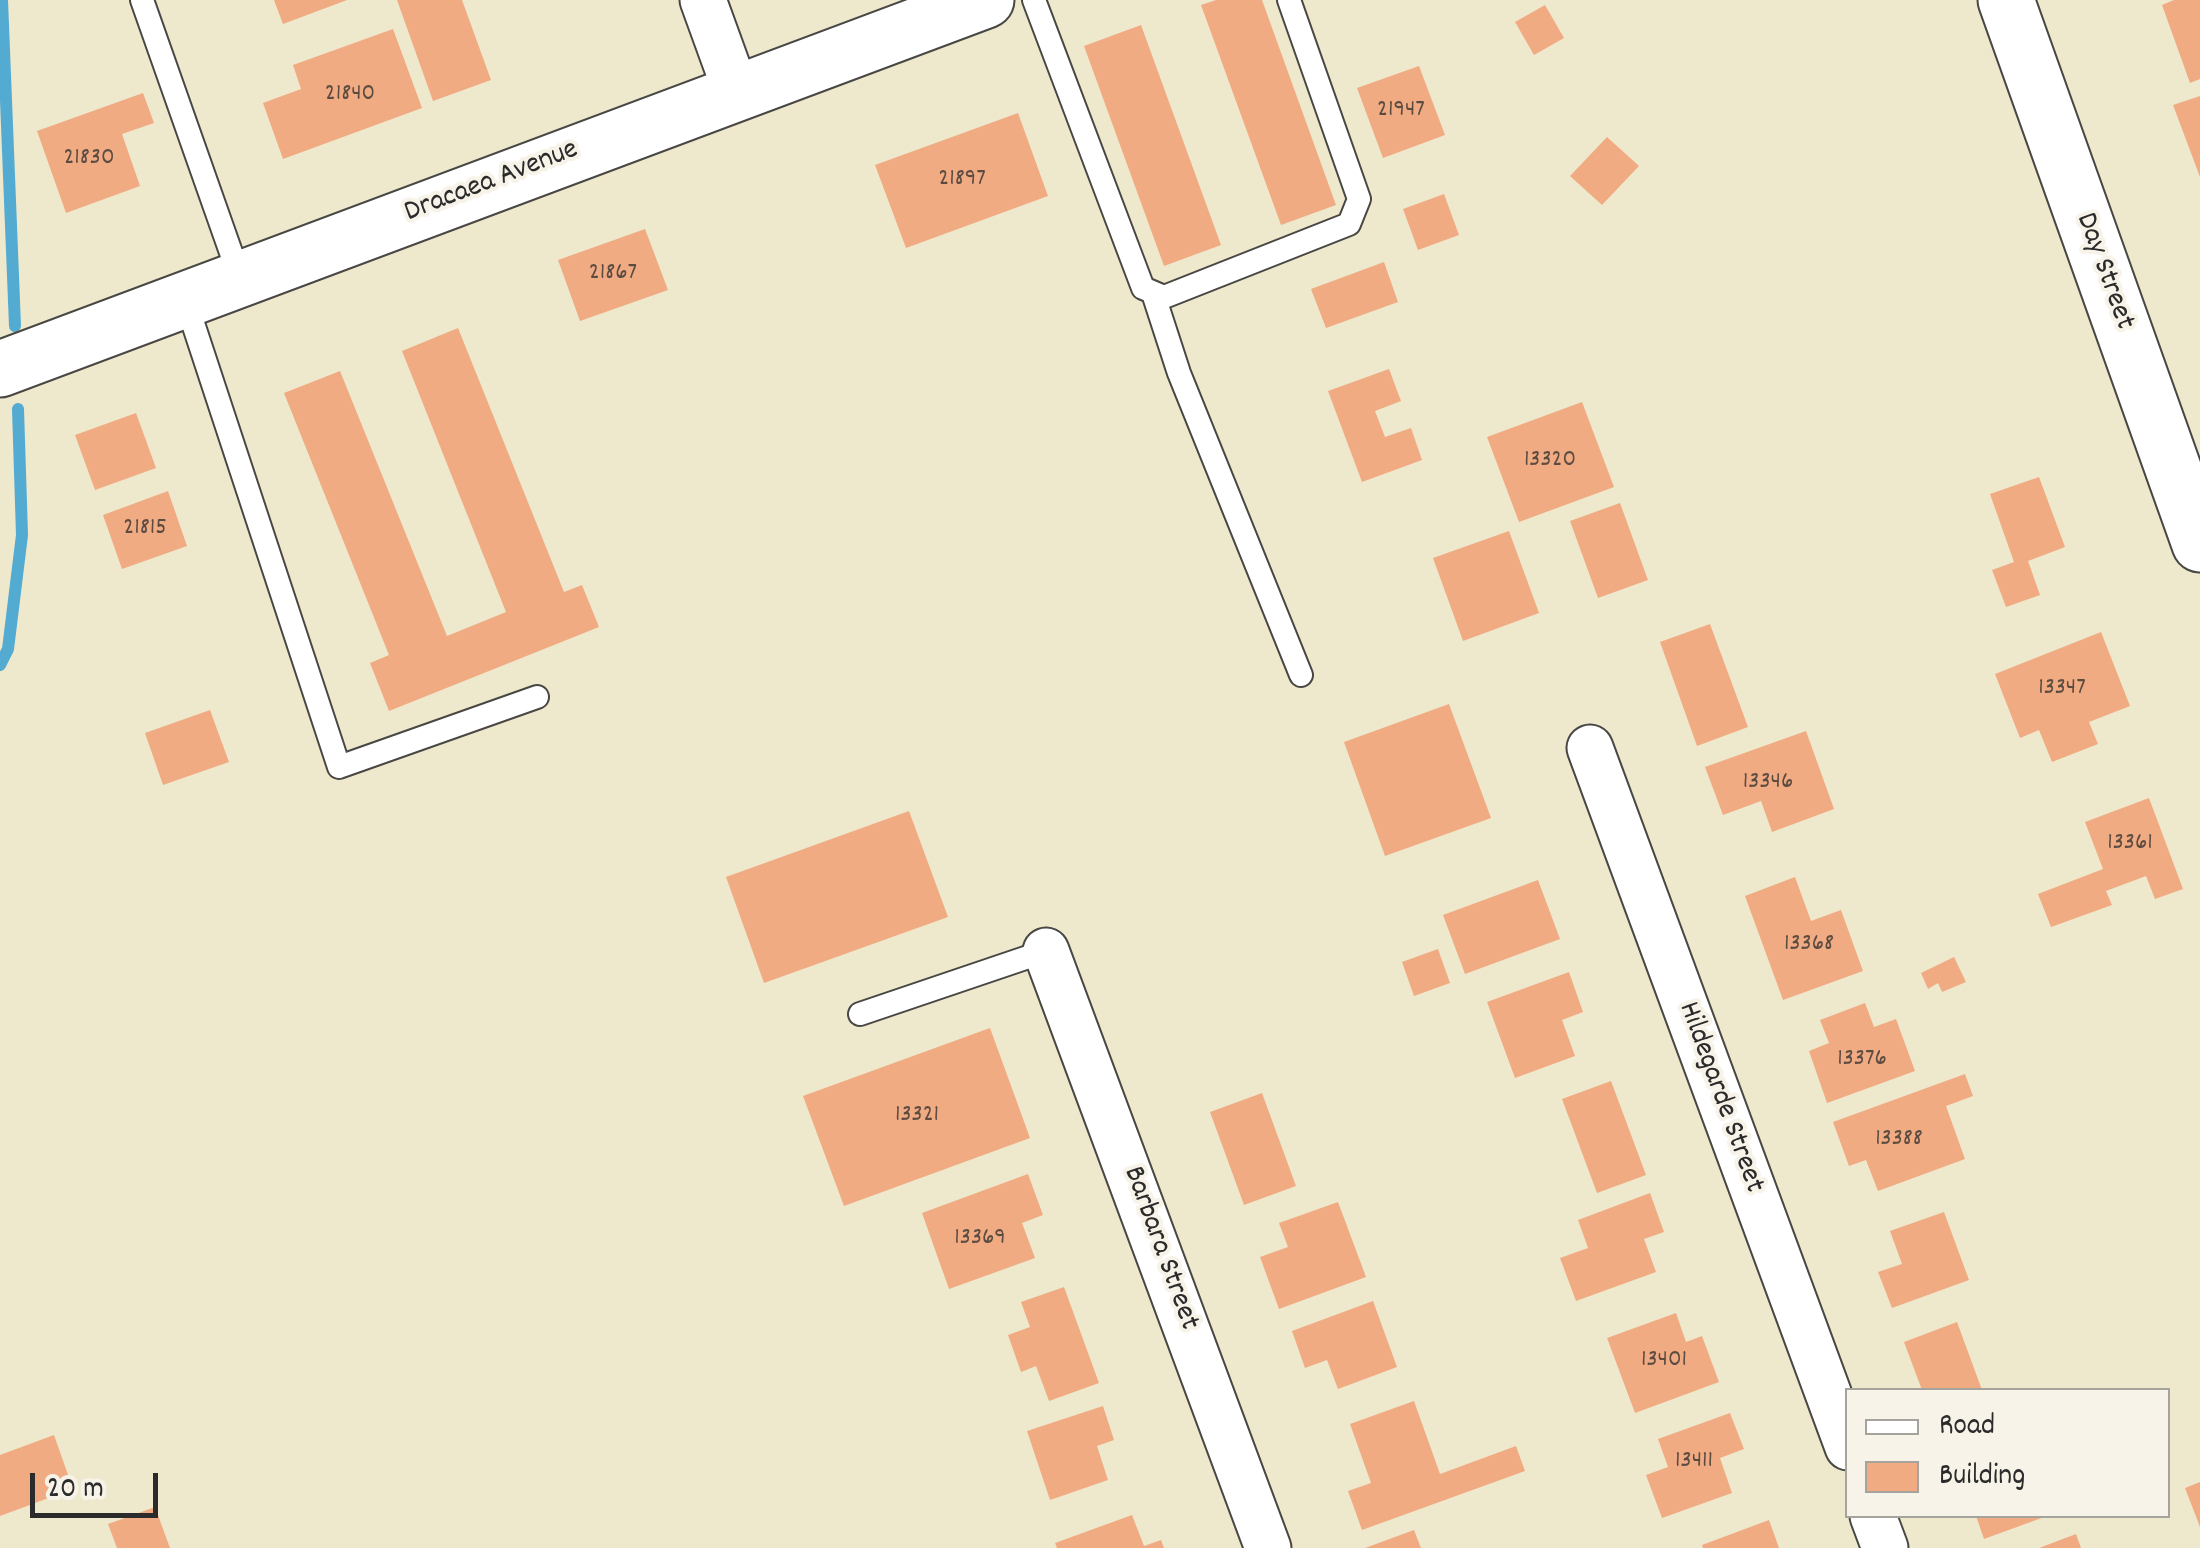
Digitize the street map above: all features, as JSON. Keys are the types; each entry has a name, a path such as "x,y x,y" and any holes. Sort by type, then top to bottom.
{"street":[{"path":"702,0 736,92"},
{"name":"Dracaea Avenue","path":"0,369 986,0"},
{"name":"Day Street","path":"2006,0 2200,544"},
{"name":"Hildegarde Street","path":"1590,748 1845,1439"},
{"name":"Barbara Street","path":"1046,950 1268,1548"},
{"path":"1873,1518 1884,1548"}],"lane":[{"path":"142,0 240,278"},
{"path":"1034,0 1142,288 1164,297 1349,224 1358,199 1290,0"},
{"path":"1153,293 1179,374 1301,675"},
{"path":"185,299 339,767 536,697"},
{"path":"860,1014 1046,950"}],"building":[{"path":"274,0 347,0 283,24"},
{"path":"397,0 462,0 491,80 433,101"},
{"path":"1216,0 1262,0 1336,205 1281,225 1201,5"},
{"path":"2174,0 2200,0 2200,79 2190,83 2162,5"},
{"path":"1545,5 1564,38 1534,55 1515,22"},
{"path":"1141,25 1221,245 1164,266 1084,46"},
{"path":"393,29 422,108 283,159 263,103 301,89 293,65"},
{"path":"1419,66 1445,135 1383,158 1357,88"},
{"path":"143,93 154,123 122,134 140,186 66,213 37,131"},
{"path":"2200,96 2200,177 2173,105"},
{"path":"1018,113 1048,196 906,248 875,165"},
{"path":"1607,137 1639,166 1602,205 1570,176"},
{"path":"1444,194 1459,235 1418,250 1403,209"},
{"path":"645,229 668,290 580,321 558,260"},
{"path":"1384,262 1398,302 1326,328 1311,289"},
{"path":"458,328 564,592 582,585 599,627 389,711 370,663 389,655 284,393 340,371 447,636 506,612 402,351"},
{"path":"1389,369 1401,401 1375,411 1385,437 1411,428 1422,460 1362,482 1328,391"},
{"path":"1582,402 1614,487 1519,522 1487,437"},
{"path":"136,413 156,468 95,490 75,435"},
{"path":"2039,477 2065,547 2028,561 2040,595 2006,607 1992,570 2014,562 1990,494"},
{"path":"168,491 187,546 122,569 103,515"},
{"path":"1620,503 1648,580 1598,598 1570,521"},
{"path":"1509,531 1539,613 1463,641 1433,558"},
{"path":"1710,624 1748,727 1697,746 1660,642"},
{"path":"2101,632 2130,706 2089,722 2098,744 2052,762 2039,730 2020,738 1995,674"},
{"path":"1449,704 1491,818 1385,856 1344,742"},
{"path":"210,710 229,762 163,785 145,733"},
{"path":"1806,731 1834,809 1772,832 1761,801 1723,815 1705,767"},
{"path":"2149,798 2183,889 2155,899 2146,876 2106,891 2112,905 2051,927 2038,894 2103,869 2085,822"},
{"path":"909,811 948,917 764,983 726,877"},
{"path":"1795,877 1811,921 1841,910 1863,971 1783,1000 1745,896"},
{"path":"1538,880 1560,939 1465,974 1443,915"},
{"path":"1438,949 1450,983 1414,996 1402,962"},
{"path":"1954,957 1966,982 1942,992 1938,983 1928,989 1921,973"},
{"path":"1569,972 1583,1012 1562,1020 1575,1056 1515,1078 1487,1002"},
{"path":"1865,1003 1874,1027 1896,1019 1915,1071 1827,1103 1809,1051 1829,1043 1820,1020"},
{"path":"990,1028 1030,1138 844,1206 803,1096"},
{"path":"1965,1074 1973,1096 1946,1106 1965,1159 1878,1191 1866,1160 1849,1166 1833,1122"},
{"path":"1611,1081 1646,1175 1597,1193 1562,1099"},
{"path":"1262,1093 1296,1186 1244,1205 1210,1112"},
{"path":"1028,1174 1043,1215 1022,1223 1035,1258 949,1289 922,1213"},
{"path":"1650,1193 1664,1232 1644,1239 1656,1272 1576,1301 1560,1258 1588,1248 1578,1220"},
{"path":"1338,1202 1366,1277 1279,1309 1260,1257 1288,1247 1279,1223"},
{"path":"1944,1212 1969,1280 1892,1308 1878,1272 1902,1264 1890,1231"},
{"path":"1064,1287 1099,1383 1049,1401 1036,1366 1021,1372 1008,1335 1030,1327 1021,1302"},
{"path":"1373,1301 1397,1367 1338,1389 1327,1360 1305,1368 1292,1331"},
{"path":"1676,1313 1686,1342 1702,1336 1719,1382 1635,1413 1607,1338"},
{"path":"1957,1322 1981,1388 1921,1388 1904,1342"},
{"path":"1414,1401 1440,1474 1516,1446 1525,1471 1362,1530 1348,1491 1371,1483 1350,1424"},
{"path":"1103,1406 1114,1440 1097,1446 1108,1480 1050,1500 1027,1431"},
{"path":"1730,1413 1744,1449 1720,1458 1732,1493 1662,1518 1646,1475 1668,1467 1658,1439"},
{"path":"54,1435 73,1489 0,1516 0,1455"},
{"path":"2200,1482 2200,1527 2185,1488"},
{"path":"155,1507 170,1548 117,1548 108,1524"},
{"path":"1132,1515 1144,1546 1161,1540 1164,1548 1057,1548 1055,1543"},
{"path":"1977,1518 2042,1518 1984,1539"},
{"path":"1769,1520 1779,1548 1703,1548 1702,1545"},
{"path":"1414,1530 1421,1548 1365,1548"},
{"path":"2076,1534 2081,1548 2039,1548"}],"waterway":[{"path":"2,0 15,326"},
{"path":"0,665 8,649 22,535 18,409"}]}
